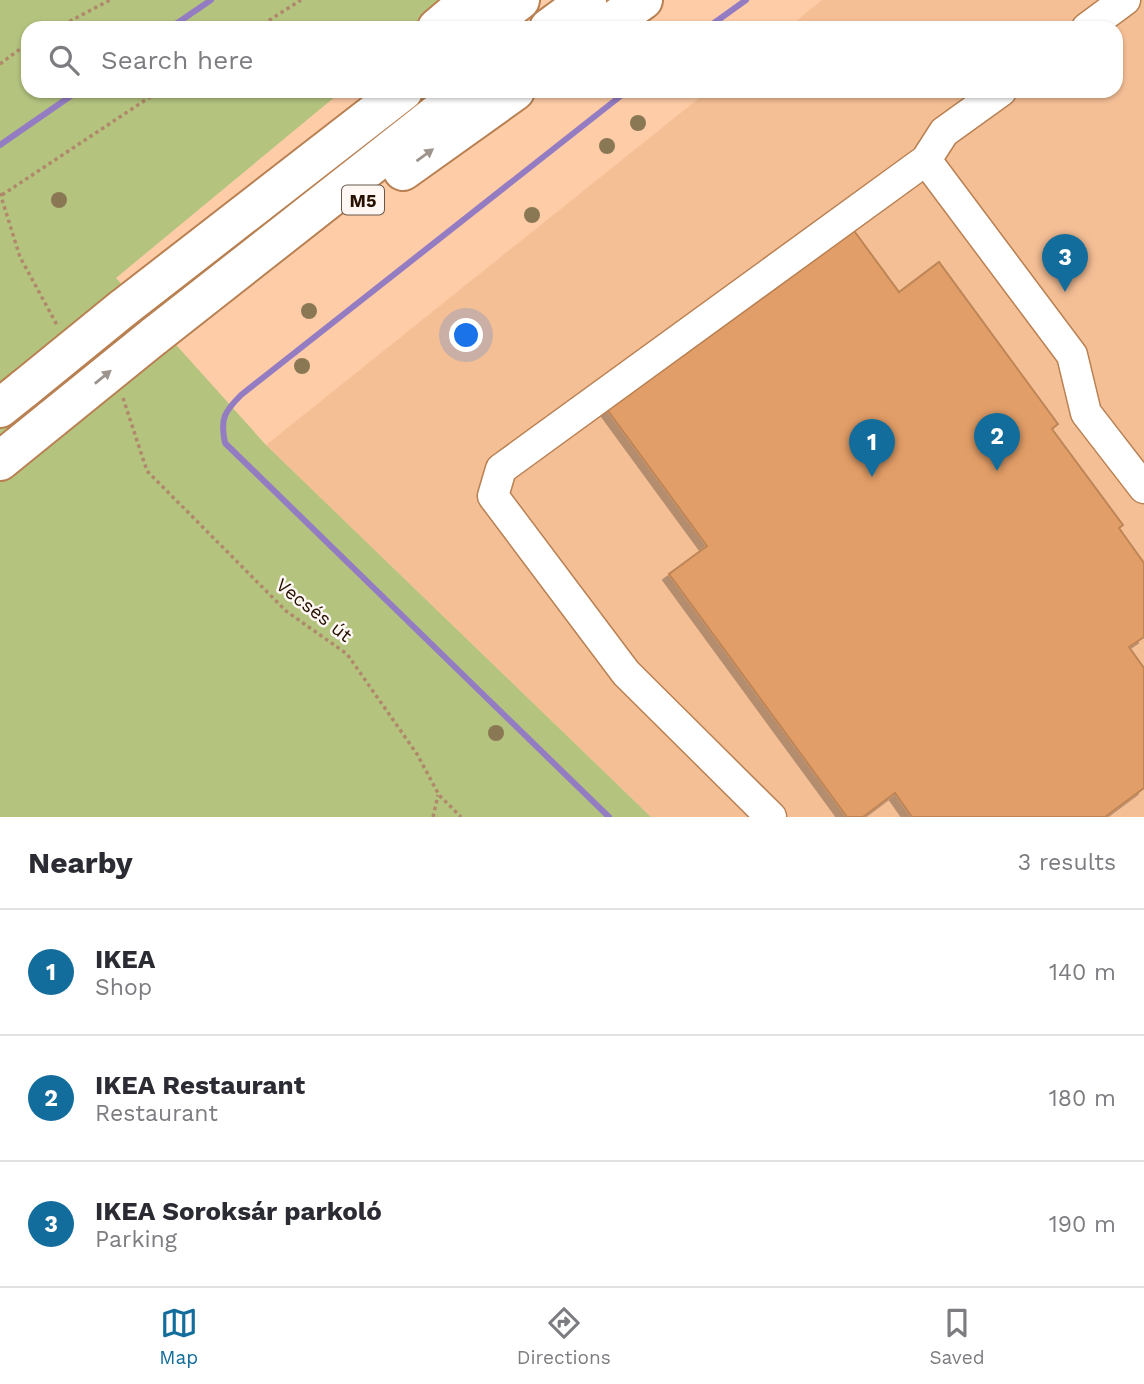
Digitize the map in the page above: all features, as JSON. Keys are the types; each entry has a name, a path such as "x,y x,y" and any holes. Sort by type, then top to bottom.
{"highway":[{"path":"445,21 470,0"},
{"path":"493,21 520,0"},
{"path":"559,21 587,0"},
{"path":"613,21 643,0"},
{"path":"122,309 176,250 354,98"},
{"path":"12,398 394,98"},
{"name":"M5","path":"0,461 203,297 457,98"},
{"name":"M5","path":"203,297 260,273 505,98"}],"lane":[{"path":"1096,21 1125,0"},
{"path":"771,817 626,673 493,496 502,469 926,160 944,132 991,98"},
{"path":"926,160 1072,355 1086,413 1144,488"}],"path":[{"path":"70,21 110,0"},
{"path":"268,21 301,0"},
{"path":"0,64 21,48"},
{"path":"56,324 45,298 20,257 1,194 148,98"},
{"name":"Vecsés út","path":"123,398 147,471 286,611 347,654 417,754 439,795 461,817"},
{"path":"433,817 439,795"}],"shaded area":[{"path":"822,0 1144,0 1144,817 651,817 266,445 699,98 1123,98 1123,21 796,21"}],"green space":[{"path":"0,0 449,0 424,21 21,21 21,98 334,98 116,278 266,445 651,817 0,817"}],"building":[{"path":"852,228 899,292 939,262 1058,424 1052,429 1123,525 1119,528 1144,563 1144,637 1129,647 1144,668 1144,788 1105,817 912,817 895,793 863,817 847,817 669,574 707,546 606,408"}],"waterway":[{"path":"180,21 211,0"},
{"path":"717,21 746,0"},
{"path":"0,145 68,98"},
{"path":"609,817 225,443 223,422 227,411 241,395 618,98"}],"place":[{"name":"IKEA Soroksár parkoló","path":"1065,292"},
{"name":"IKEA Restaurant","path":"997,471"},
{"name":"IKEA","path":"872,477"}]}
